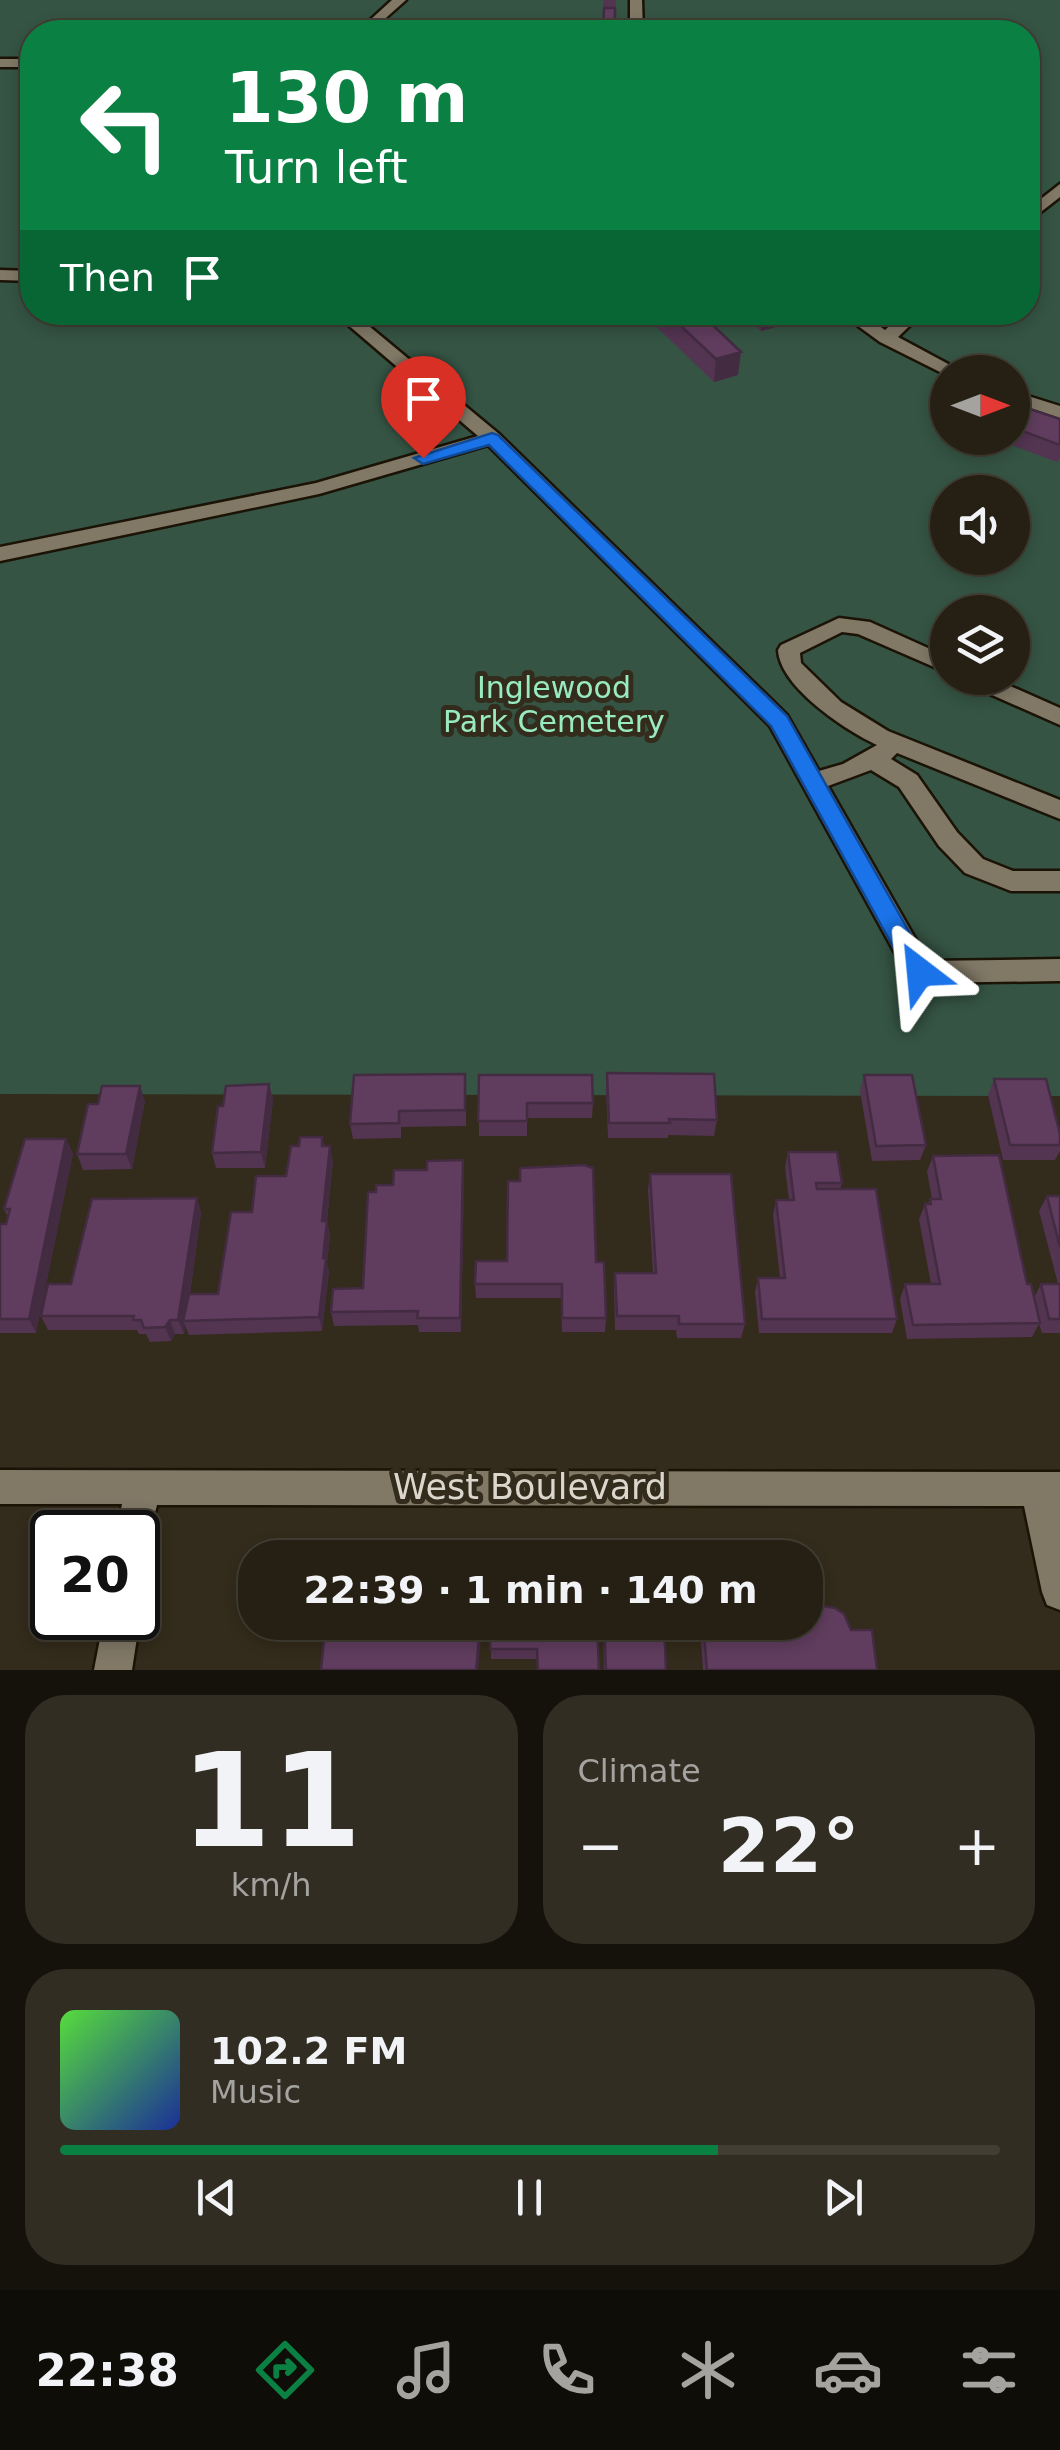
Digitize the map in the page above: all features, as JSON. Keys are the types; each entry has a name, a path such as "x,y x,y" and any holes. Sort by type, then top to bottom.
{"street":[{"path":"377,20 400,0"},
{"path":"1040,206 1060,189"},
{"path":"357,325 492,438 779,721 920,972 1060,970"},
{"path":"866,325 930,360"},
{"path":"886,338 901,325"},
{"path":"1030,402 1060,412"},
{"path":"0,554 318,488 492,438"},
{"path":"930,658 862,627 839,625 789,650 790,666 833,708 898,744 1060,810"},
{"path":"1011,695 1060,717"},
{"path":"813,782 872,759 898,744"},
{"path":"872,759 908,782 948,838 974,866 1011,881 1060,881"},
{"path":"138,1510 142,1486"},
{"name":"West Boulevard","path":"0,1487 1049,1489"},
{"path":"1049,1489 1060,1592"},
{"path":"113,1670 118,1640"}],"green space":[{"name":"Inglewood Park Cemetery","path":"0,0 1060,0 1060,1096 0,1094"}],"building":[{"path":"604,8 615,8 615,20 604,20"},
{"path":"680,325 713,325 741,352 716,359"},
{"path":"1030,409 1060,419 1060,445 1030,434"},
{"path":"607,1073 714,1074 717,1120 609,1123"},
{"path":"465,1074 465,1110 399,1111 399,1123 350,1124 354,1075"},
{"path":"479,1075 592,1075 593,1103 527,1103 527,1121 478,1121"},
{"path":"864,1075 912,1075 926,1145 876,1146"},
{"path":"994,1079 1046,1079 1060,1145 1010,1145"},
{"path":"269,1084 261,1152 212,1153 218,1106 223,1106 226,1086"},
{"path":"102,1086 140,1086 126,1154 77,1154 88,1104 98,1104"},
{"path":"300,1137 322,1137 322,1146 330,1146 322,1221 327,1221 326,1258 319,1317 183,1321 189,1294 218,1294 231,1212 252,1212 256,1176 286,1176 291,1146 299,1146"},
{"path":"25,1139 66,1139 29,1319 0,1319 0,1224 6,1224 10,1209 4,1209"},
{"path":"788,1152 837,1152 842,1183 816,1183 817,1189 876,1189 897,1319 762,1319 758,1278 785,1278 776,1200 794,1200"},
{"path":"999,1155 1027,1284 1031,1284 1040,1323 913,1325 905,1284 940,1284 925,1204 931,1204 930,1199 941,1199 933,1156"},
{"path":"463,1160 460,1318 417,1318 418,1311 331,1312 333,1289 363,1288 368,1192 376,1192 376,1185 393,1185 394,1170 427,1170 427,1161"},
{"path":"520,1168 593,1168 596,1262 604,1262 606,1318 562,1318 562,1284 475,1284 476,1261 507,1261 508,1181 520,1181"},
{"path":"650,1174 731,1174 745,1324 679,1324 679,1316 617,1316 615,1273 656,1273"},
{"path":"1047,1196 1060,1196 1060,1247"},
{"path":"197,1198 178,1320 170,1320 165,1327 144,1328 141,1320 133,1320 134,1316 41,1316 48,1284 71,1284 92,1199"},
{"path":"1041,1284 1060,1284 1060,1319 1049,1319"},
{"path":"823,1606 844,1614 851,1630 872,1630 877,1670 707,1670 704,1640 823,1640"},
{"path":"479,1640 476,1670 321,1670 327,1641"},
{"path":"490,1640 598,1640 599,1670 538,1670 537,1649 490,1649"},
{"path":"605,1640 665,1640 666,1670 606,1670"}],"route":[{"path":"423,458 492,438 779,721 920,972"}]}
